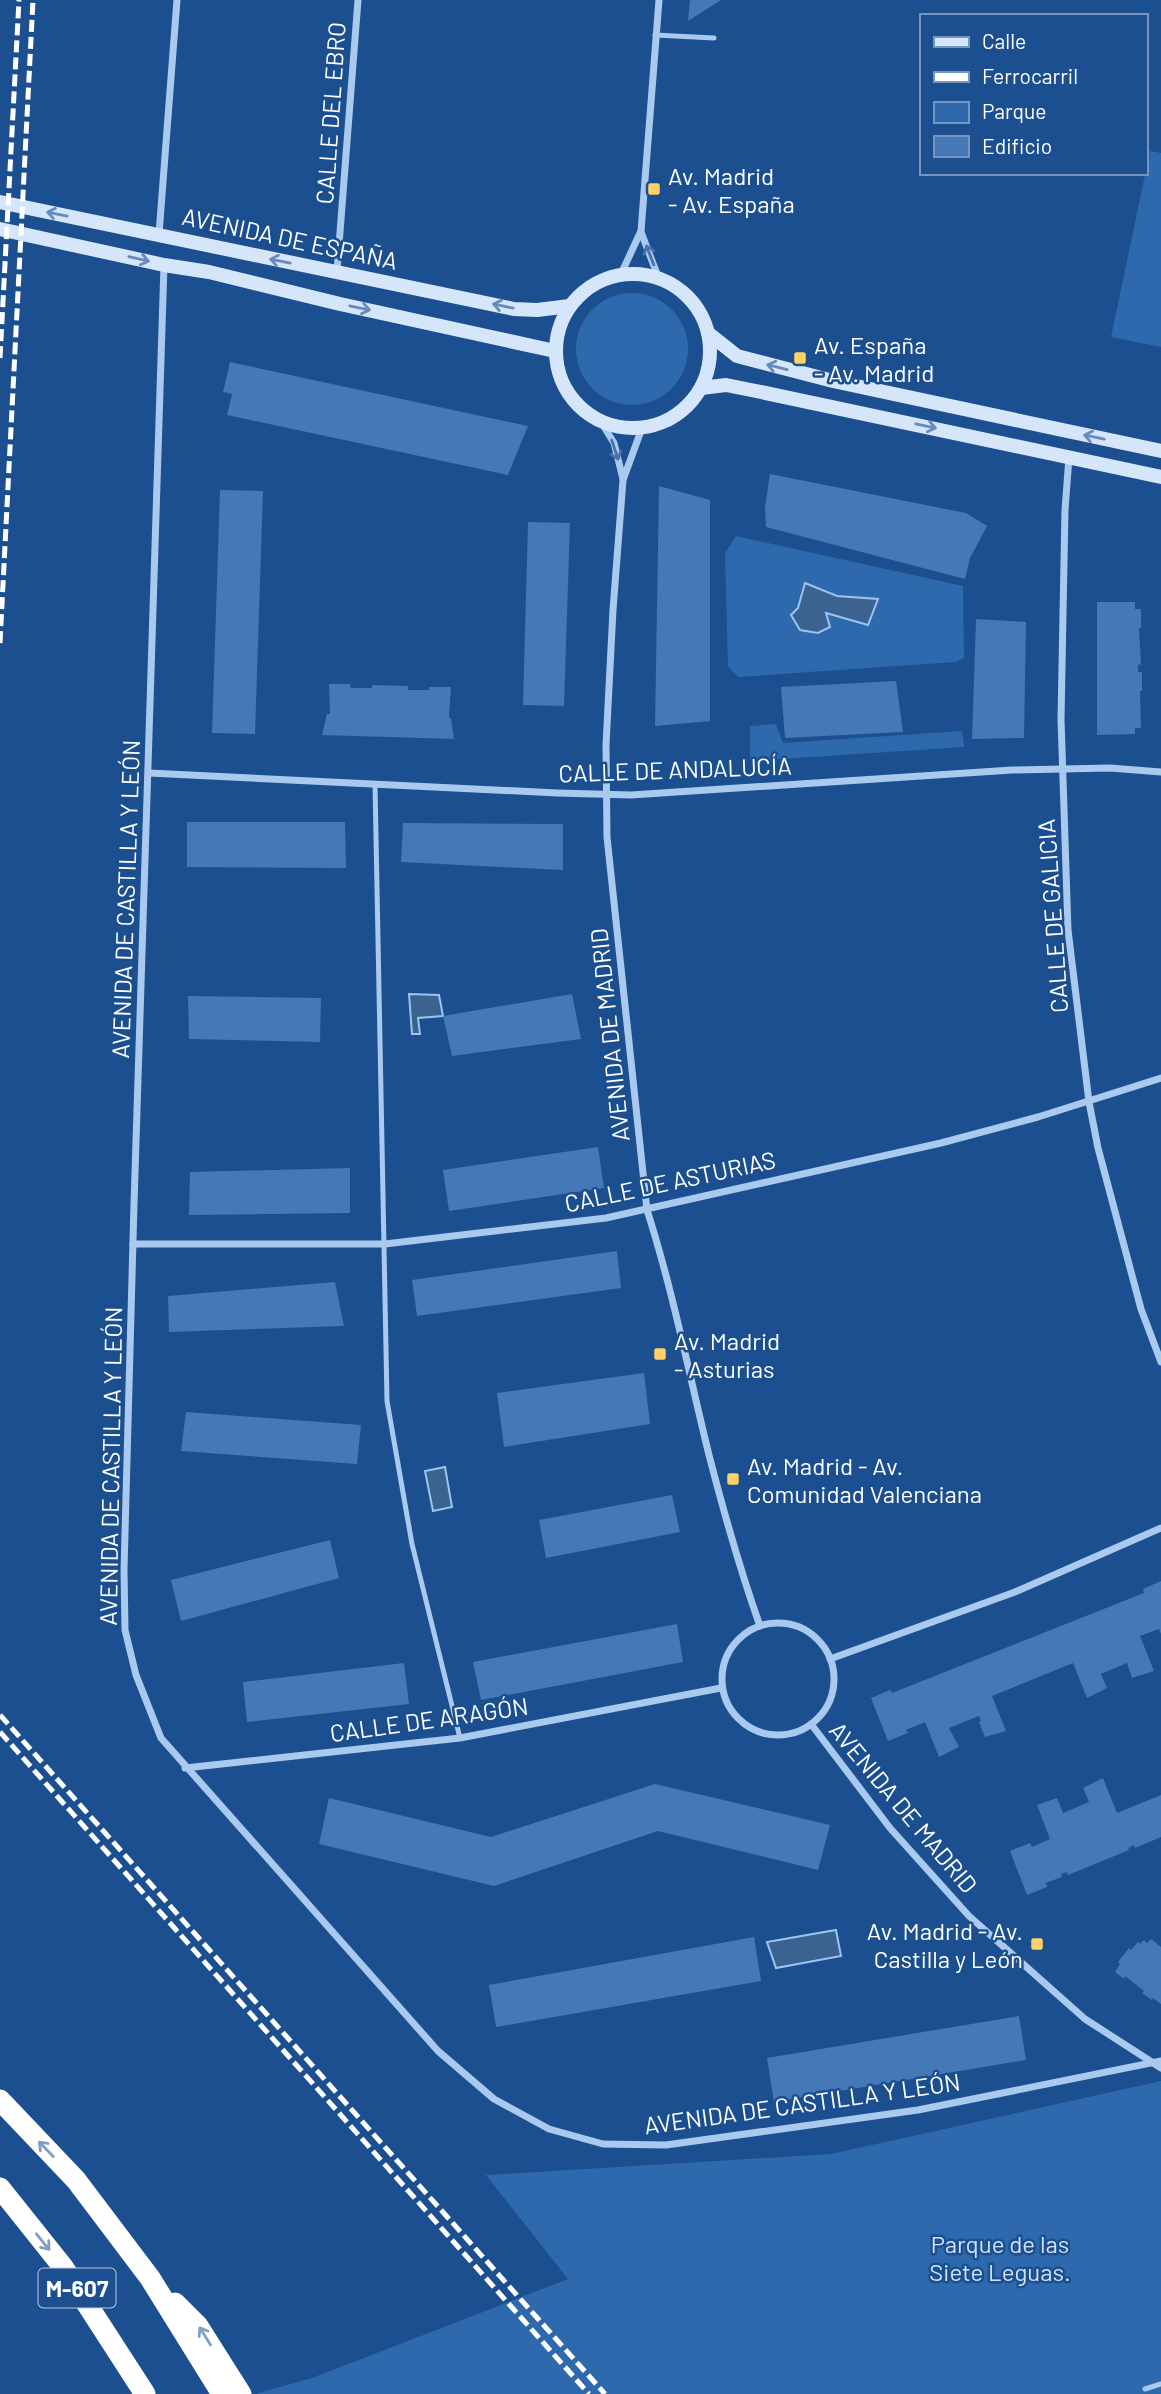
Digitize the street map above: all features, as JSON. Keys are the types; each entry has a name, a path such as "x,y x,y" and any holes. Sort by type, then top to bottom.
{"highway":[{"name":"M-607","path":"0,2100 76,2180 150,2278 222,2394"},
{"name":"M-607","path":"0,2188 63,2267 145,2394"},
{"path":"150,2278 198,2326 242,2394"}],"street":[{"path":"159,234 177,0"},
{"name":"CALLE DEL EBRO","path":"337,272 358,0"},
{"path":"621,274 641,231 659,0"},
{"name":"AVENIDA DE ESPAÑA","path":"0,202 514,309 537,310 570,306"},
{"name":"AVENIDA DE ESPAÑA","path":"0,229 164,265 209,272 555,351"},
{"path":"641,231 659,279"},
{"name":"AVENIDA DE CASTILLA Y LEÓN","path":"164,265 133,1244 125,1630 136,1675 161,1738 438,2051 494,2099 549,2129 603,2144 666,2145 918,2110 1161,2062"},
{"path":"621,274 643,274 659,279 681,291 698,309 708,333 708,370 701,388 689,404 673,417 642,428 624,428 601,422 588,415 570,398 559,376 555,351 557,331 570,306 595,283 621,274"},
{"path":"708,333 737,356 833,381 1161,452"},
{"path":"701,388 726,385 1161,477"},
{"path":"601,422 614,443 624,480"},
{"name":"AVENIDA DE MADRID","path":"642,428 624,480 613,610 606,745 607,837 647,1210 660,1251 710,1457 760,1626"},
{"name":"CALLE DE GALICIA","path":"1069,456 1065,510 1061,768 1068,930 1089,1102 1098,1148 1142,1309 1161,1362"},
{"name":"CALLE DE ANDALUCÍA","path":"149,774 606,795 1061,768 1161,772"},
{"name":"CALLE DE ASTURIAS","path":"133,1244 385,1244 606,1218 941,1143 1089,1102 1161,1078"},
{"path":"830,1658 1015,1592 1161,1528"},
{"path":"777,1622 794,1625 811,1633 830,1658 834,1678 831,1696 823,1712 811,1724 787,1734 769,1734 751,1728 736,1716 721,1688 722,1671 730,1649 738,1639 760,1626 777,1622"},
{"name":"CALLE DE ARAGÓN","path":"185,1768 460,1738 721,1688"},
{"name":"AVENIDA DE MADRID","path":"811,1724 890,1828 970,1916 1095,2025 1151,2064"},
{"path":"1151,2064 1161,2068"}],"lane":[{"path":"656,35 714,37"},
{"path":"375,785 387,1401 412,1544 460,1738"},
{"path":"1145,2389 1161,2384"}],"green space":[{"path":"1150,151 1161,153 1161,347 1111,337"},
{"path":"632,293 653,298 671,310 683,328 688,349 683,370 671,388 653,400 632,405 611,400 593,388 581,370 576,349 581,328 593,310 611,298"},
{"path":"736,536 963,586 964,658 956,662 738,677 728,666 725,553"},
{"path":"776,724 783,743 962,731 964,747 750,761 750,726"},
{"name":"Parque de las Siete Leguas.","path":"1161,2081 1161,2394 255,2394 312,2378 568,2279 486,2175 831,2154"}],"shaded area":[{"path":"805,583 837,596 878,599 868,625 826,613 830,627 818,633 800,630 791,615 798,608"},
{"path":"409,994 439,995 443,1016 418,1018 420,1034 412,1034"},
{"path":"445,1467 452,1507 433,1511 425,1471"},
{"path":"836,1930 841,1956 776,1968 767,1942"}],"building":[{"path":"690,0 721,0 688,21"},
{"path":"230,362 528,426 508,475 227,415 232,394 223,392"},
{"path":"770,474 966,513 987,526 970,558 965,579 766,527 765,507"},
{"path":"659,486 710,500 710,721 655,726"},
{"path":"220,490 263,491 255,734 212,733"},
{"path":"528,522 570,523 564,706 523,705"},
{"path":"1097,602 1135,602 1135,609 1141,609 1141,664 1138,665 1138,672 1142,672 1141,728 1135,728 1135,734 1097,735"},
{"path":"976,619 1026,622 1024,738 972,739"},
{"path":"896,681 903,732 785,738 781,687"},
{"path":"329,684 350,684 351,688 372,688 372,685 408,686 408,690 451,687 449,718 454,739 322,735 327,714 330,714"},
{"path":"187,822 345,822 346,868 187,867"},
{"path":"403,823 563,824 563,870 401,862"},
{"path":"572,994 581,1039 452,1056 443,1016"},
{"path":"188,996 321,998 320,1042 189,1039"},
{"path":"598,1147 604,1188 449,1211 443,1170"},
{"path":"350,1168 350,1213 189,1215 190,1172"},
{"path":"617,1251 621,1288 417,1316 412,1280"},
{"path":"335,1282 344,1326 169,1332 168,1296"},
{"path":"644,1373 650,1424 504,1447 497,1393"},
{"path":"186,1412 361,1425 357,1464 181,1451"},
{"path":"672,1495 680,1532 546,1558 539,1520"},
{"path":"330,1540 339,1578 181,1621 171,1580"},
{"path":"1161,1581 1161,1634 1159,1629 1140,1636 1154,1671 1132,1678 1127,1663 1101,1674 1107,1688 1087,1698 1073,1663 992,1696 1006,1731 985,1737 979,1716 949,1728 959,1747 939,1757 925,1722 888,1741 871,1698 890,1690 892,1693 1144,1593 1143,1589"},
{"path":"677,1624 683,1662 481,1700 473,1662"},
{"path":"404,1663 409,1704 247,1722 243,1682"},
{"path":"1103,1778 1117,1813 1161,1795 1161,1837 1135,1848 1134,1845 1128,1848 1129,1850 1068,1875 1067,1872 1061,1874 1062,1877 1046,1883 1047,1887 1027,1895 1010,1851 1030,1843 1032,1847 1050,1839 1037,1805 1057,1798 1063,1813 1089,1802 1083,1788"},
{"path":"655,1784 830,1825 818,1870 658,1831 494,1886 319,1844 329,1798 491,1837"},
{"path":"754,1937 761,1981 496,2027 489,1985"},
{"path":"1151,1939 1161,1947 1161,2004 1142,1993 1144,1991 1125,1976 1124,1979 1115,1972 1120,1964 1118,1962 1129,1948 1131,1950 1138,1942 1140,1944 1144,1940 1147,1943"},
{"path":"1019,2016 1026,2060 774,2102 767,2058"}],"railway":[{"path":"0,358 19,0"},
{"path":"0,643 33,0"},
{"path":"0,1715 605,2394"},
{"path":"0,1732 589,2394"}],"place":[{"name":"Av. Madrid - Av. España","path":"654,189"},
{"name":"Av. España - Av. Madrid","path":"800,358"},
{"name":"Av. Madrid - Asturias","path":"660,1354"},
{"name":"Av. Madrid - Av. Comunidad Valenciana","path":"733,1479"},
{"name":"Av. Madrid - Av. Castilla y León","path":"1037,1944"}]}
